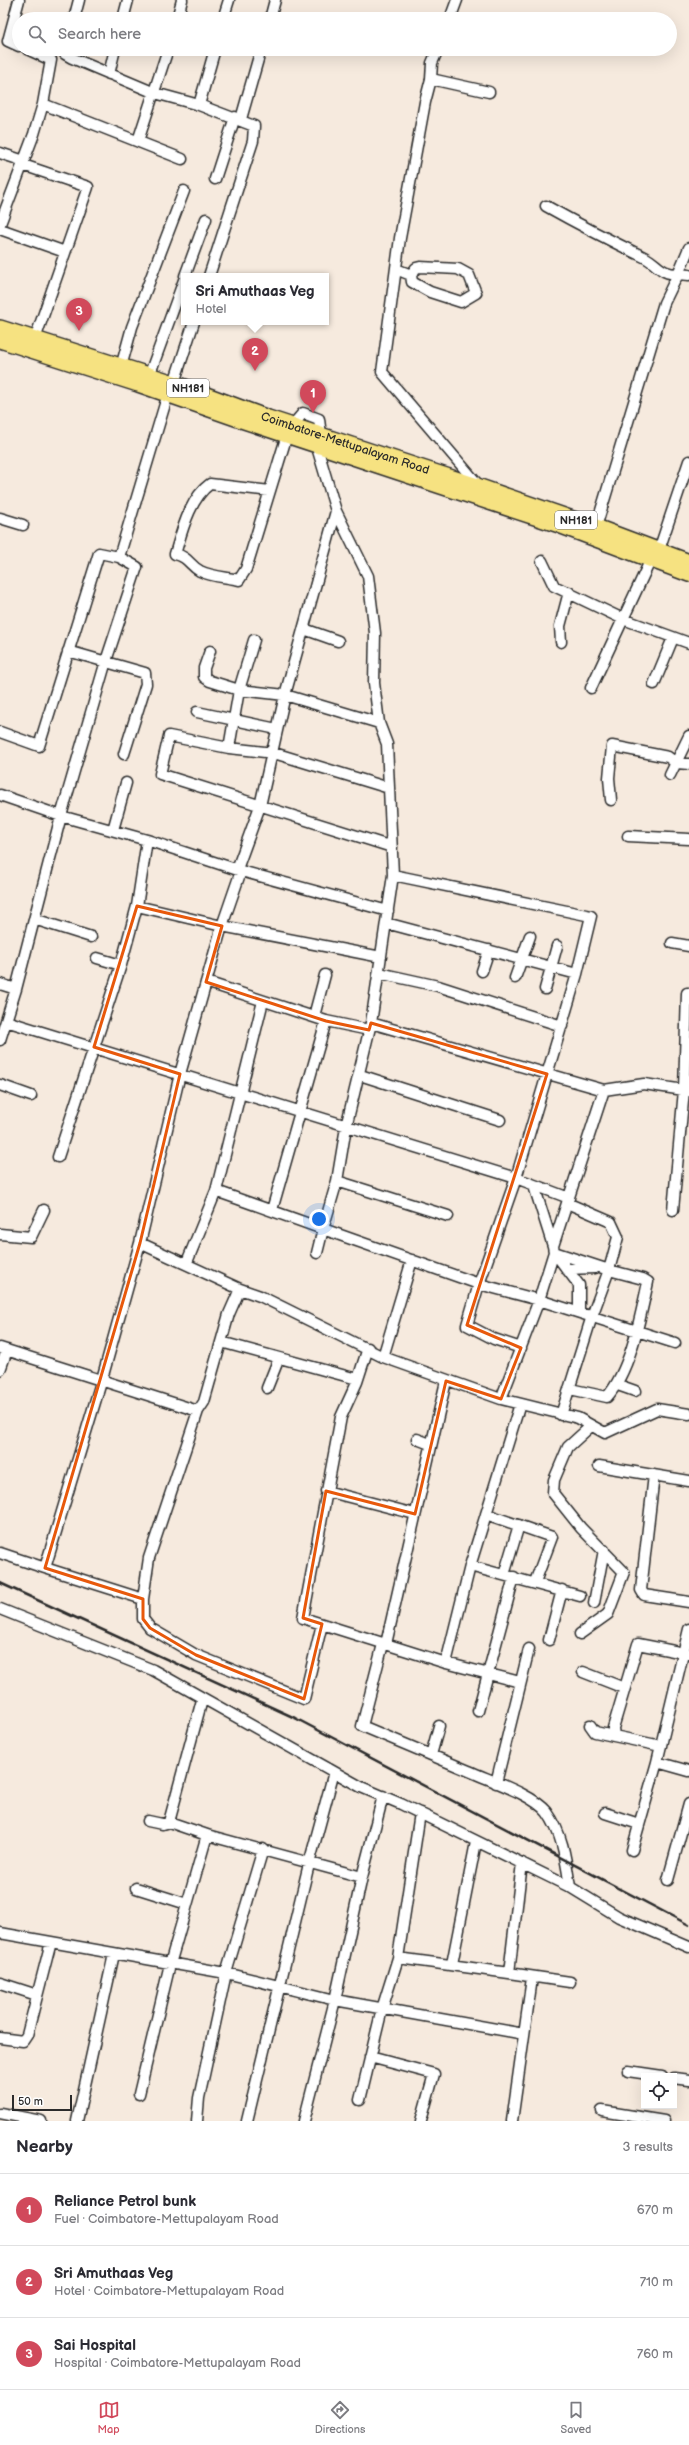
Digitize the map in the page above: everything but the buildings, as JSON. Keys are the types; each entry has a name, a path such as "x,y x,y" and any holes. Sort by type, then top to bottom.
{"highway":[{"name":"NH181","path":"1,334 34,340 121,367 149,376 171,388"},
{"name":"NH181","path":"1,334 171,388 318,440"},
{"name":"Coimbatore-Mettupalayam Road","path":"318,440 462,487 480,487 596,527 655,554 689,562"},
{"name":"NH181","path":"462,487 655,554 689,574"}],"street":[{"path":"14,12 19,0"},
{"path":"76,12 79,0"},
{"path":"125,12 128,0"},
{"path":"179,12 182,0"},
{"path":"225,12 229,0"},
{"path":"272,12 275,0"},
{"path":"453,12 457,0"},
{"path":"4,39 12,18"},
{"path":"0,224 24,163 43,104 51,60 42,56"},
{"path":"68,56 155,93 199,105 238,118 254,126 253,141 209,273"},
{"path":"109,74 113,56"},
{"path":"138,141 166,56"},
{"path":"199,105 213,56"},
{"path":"215,179 238,118 259,56"},
{"path":"435,56 432,63 431,79 425,102 396,269 382,372 480,487"},
{"path":"431,79 489,92"},
{"path":"43,104 182,159"},
{"path":"0,153 88,187 34,340"},
{"path":"121,367 132,327 184,190"},
{"path":"546,206 627,250 646,258 667,274 689,275"},
{"path":"186,273 206,219"},
{"path":"0,229 65,252"},
{"path":"596,527 634,408 664,303 689,248"},
{"path":"420,267 458,269 469,276 476,293 461,302 430,292 412,282 411,275 416,268 420,267"},
{"path":"396,269 411,275"},
{"path":"149,376 181,288"},
{"path":"119,557 171,388 193,325"},
{"path":"270,491 210,484 201,490 175,554 185,556 196,568 213,576 239,580 246,569 289,430 303,413 319,419 318,440 336,511 368,576 375,633 374,683 379,723 387,744 393,876 370,1026 360,1075 346,1127 337,1181 317,1253"},
{"path":"591,688 655,554 689,461"},
{"path":"45,1568 102,1380 140,1243 180,1074 222,926 260,806 274,753 277,728 285,695 336,511"},
{"path":"0,518 23,525"},
{"path":"0,732 38,746 99,553 119,557 137,567 106,661 62,816 16,990 0,1040"},
{"path":"542,561 554,586 623,619 689,643"},
{"path":"561,642 560,626 568,592"},
{"path":"304,629 338,641"},
{"path":"654,684 673,638"},
{"path":"229,748 232,719 254,640"},
{"path":"68,651 145,673 146,684 124,754"},
{"path":"210,651 204,668 204,677 210,681 239,690 285,695 379,723"},
{"path":"197,712 277,728"},
{"path":"389,788 274,753 229,748 169,736 160,774 392,847"},
{"path":"670,775 689,736"},
{"path":"611,800 609,743 668,757 676,763 689,764"},
{"path":"113,830 126,783"},
{"path":"0,795 62,816 147,840 239,870 388,911"},
{"path":"628,836 689,839"},
{"path":"58,1157 121,965 137,906 147,840"},
{"path":"393,876 592,916 562,1026 516,1178 479,1284 467,1325 494,1339 521,1348"},
{"path":"137,906 222,926 381,957"},
{"path":"34,919 91,937"},
{"path":"386,923 577,974"},
{"path":"515,978 530,936"},
{"path":"672,943 689,946"},
{"path":"545,989 557,946"},
{"path":"482,971 488,950"},
{"path":"97,958 121,965"},
{"path":"378,973 438,986 562,1026"},
{"path":"314,1016 324,975"},
{"path":"206,982 326,1021 370,1026 604,1090 644,1084 687,1091"},
{"path":"0,984 16,990"},
{"path":"673,1210 687,1091 687,993 689,993"},
{"path":"187,1262 216,1191 263,1001"},
{"path":"6,1021 94,1047 300,1113 516,1178 568,1200 611,1222 618,1237 605,1269 561,1415"},
{"path":"272,1210 326,1021"},
{"path":"360,1075 500,1120"},
{"path":"0,1084 31,1096"},
{"path":"501,1400 539,1300 553,1248 604,1090"},
{"path":"337,1181 448,1216"},
{"path":"534,1186 553,1248 566,1269 579,1285 579,1312"},
{"path":"216,1191 479,1284 579,1312 675,1343"},
{"path":"0,1234 31,1237 44,1210"},
{"path":"140,1243 187,1262 240,1289 260,1296 368,1348 383,1357 501,1400 578,1418 605,1433 657,1409 689,1414"},
{"path":"553,1248 605,1269 643,1279 648,1282 638,1330 618,1385 607,1397 570,1389"},
{"path":"383,1357 412,1260"},
{"path":"566,1269 605,1269"},
{"path":"240,1289 229,1314 204,1402 198,1411 149,1558 143,1599 143,1618 150,1628 196,1655 304,1698 322,1624"},
{"path":"221,1342 357,1379"},
{"path":"368,1348 341,1418 303,1618 446,1663 520,1682"},
{"path":"0,1370 3,1349 198,1411"},
{"path":"267,1388 279,1358"},
{"path":"446,1380 384,1644 362,1726 496,1783 535,1802 546,1811 554,1824 564,1849 570,1887"},
{"path":"618,1385 635,1391"},
{"path":"446,1663 470,1566 520,1404"},
{"path":"580,1634 608,1614 624,1572 556,1498 552,1488 568,1447 591,1426"},
{"path":"417,1440 430,1444"},
{"path":"600,1466 689,1481"},
{"path":"654,1475 640,1590 644,1595 689,1602"},
{"path":"326,1491 415,1514"},
{"path":"486,1514 552,1537 535,1582"},
{"path":"478,1711 488,1674 519,1525"},
{"path":"594,1603 604,1550"},
{"path":"0,1553 143,1599"},
{"path":"470,1566 535,1582 580,1596"},
{"path":"549,1640 562,1590"},
{"path":"0,1609 153,1670 202,1700 334,1772 570,1887 620,1917 689,1947"},
{"path":"632,1850 686,1654 689,1629"},
{"path":"614,1736 613,1728 638,1644 686,1654"},
{"path":"496,1783 512,1724 520,1682 529,1649"},
{"path":"583,1672 624,1688"},
{"path":"169,1822 202,1700"},
{"path":"590,1725 596,1732 661,1746"},
{"path":"431,1755 438,1726"},
{"path":"657,1762 689,1771"},
{"path":"247,2121 281,1986 309,1864 334,1772"},
{"path":"304,2121 336,2000 362,1877 383,1796"},
{"path":"668,1880 689,1804"},
{"path":"360,2100 382,2009 398,1958 420,1813"},
{"path":"605,1813 639,1824"},
{"path":"148,1820 162,1824 169,1822 207,1835 262,1849 309,1864 362,1877"},
{"path":"139,2094 170,1964 207,1835"},
{"path":"452,1964 476,1842"},
{"path":"197,2121 199,2098 226,1973 262,1849"},
{"path":"509,1973 522,1863"},
{"path":"136,1888 187,1904"},
{"path":"0,1933 226,1973 336,2000 524,2034"},
{"path":"0,2038 23,2041 27,2035 50,1942"},
{"path":"77,2121 114,1954"},
{"path":"398,1958 452,1964 532,1978 570,1982"},
{"path":"512,2121 532,1978"},
{"path":"0,1984 37,1996"},
{"path":"370,2057 434,2074 421,2121"},
{"path":"628,2071 642,2073"},
{"path":"677,2078 689,2080"},
{"path":"602,2111 664,2121"},
{"path":"0,2113 38,2121"}],"highlighted area":[{"path":"137,906 222,926 206,982 326,1021 369,1030 371,1023 547,1074 467,1325 521,1348 501,1399 446,1381 415,1514 326,1491 303,1618 322,1624 304,1699 196,1655 150,1628 143,1619 143,1599 45,1568 140,1243 180,1074 94,1047"}],"railway":[{"path":"0,1583 295,1718 689,1925"}],"place":[{"name":"Sai Hospital","path":"79,331"},
{"name":"Sri Amuthaas Veg","path":"255,371"},
{"name":"Reliance Petrol bunk","path":"313,413"}]}
